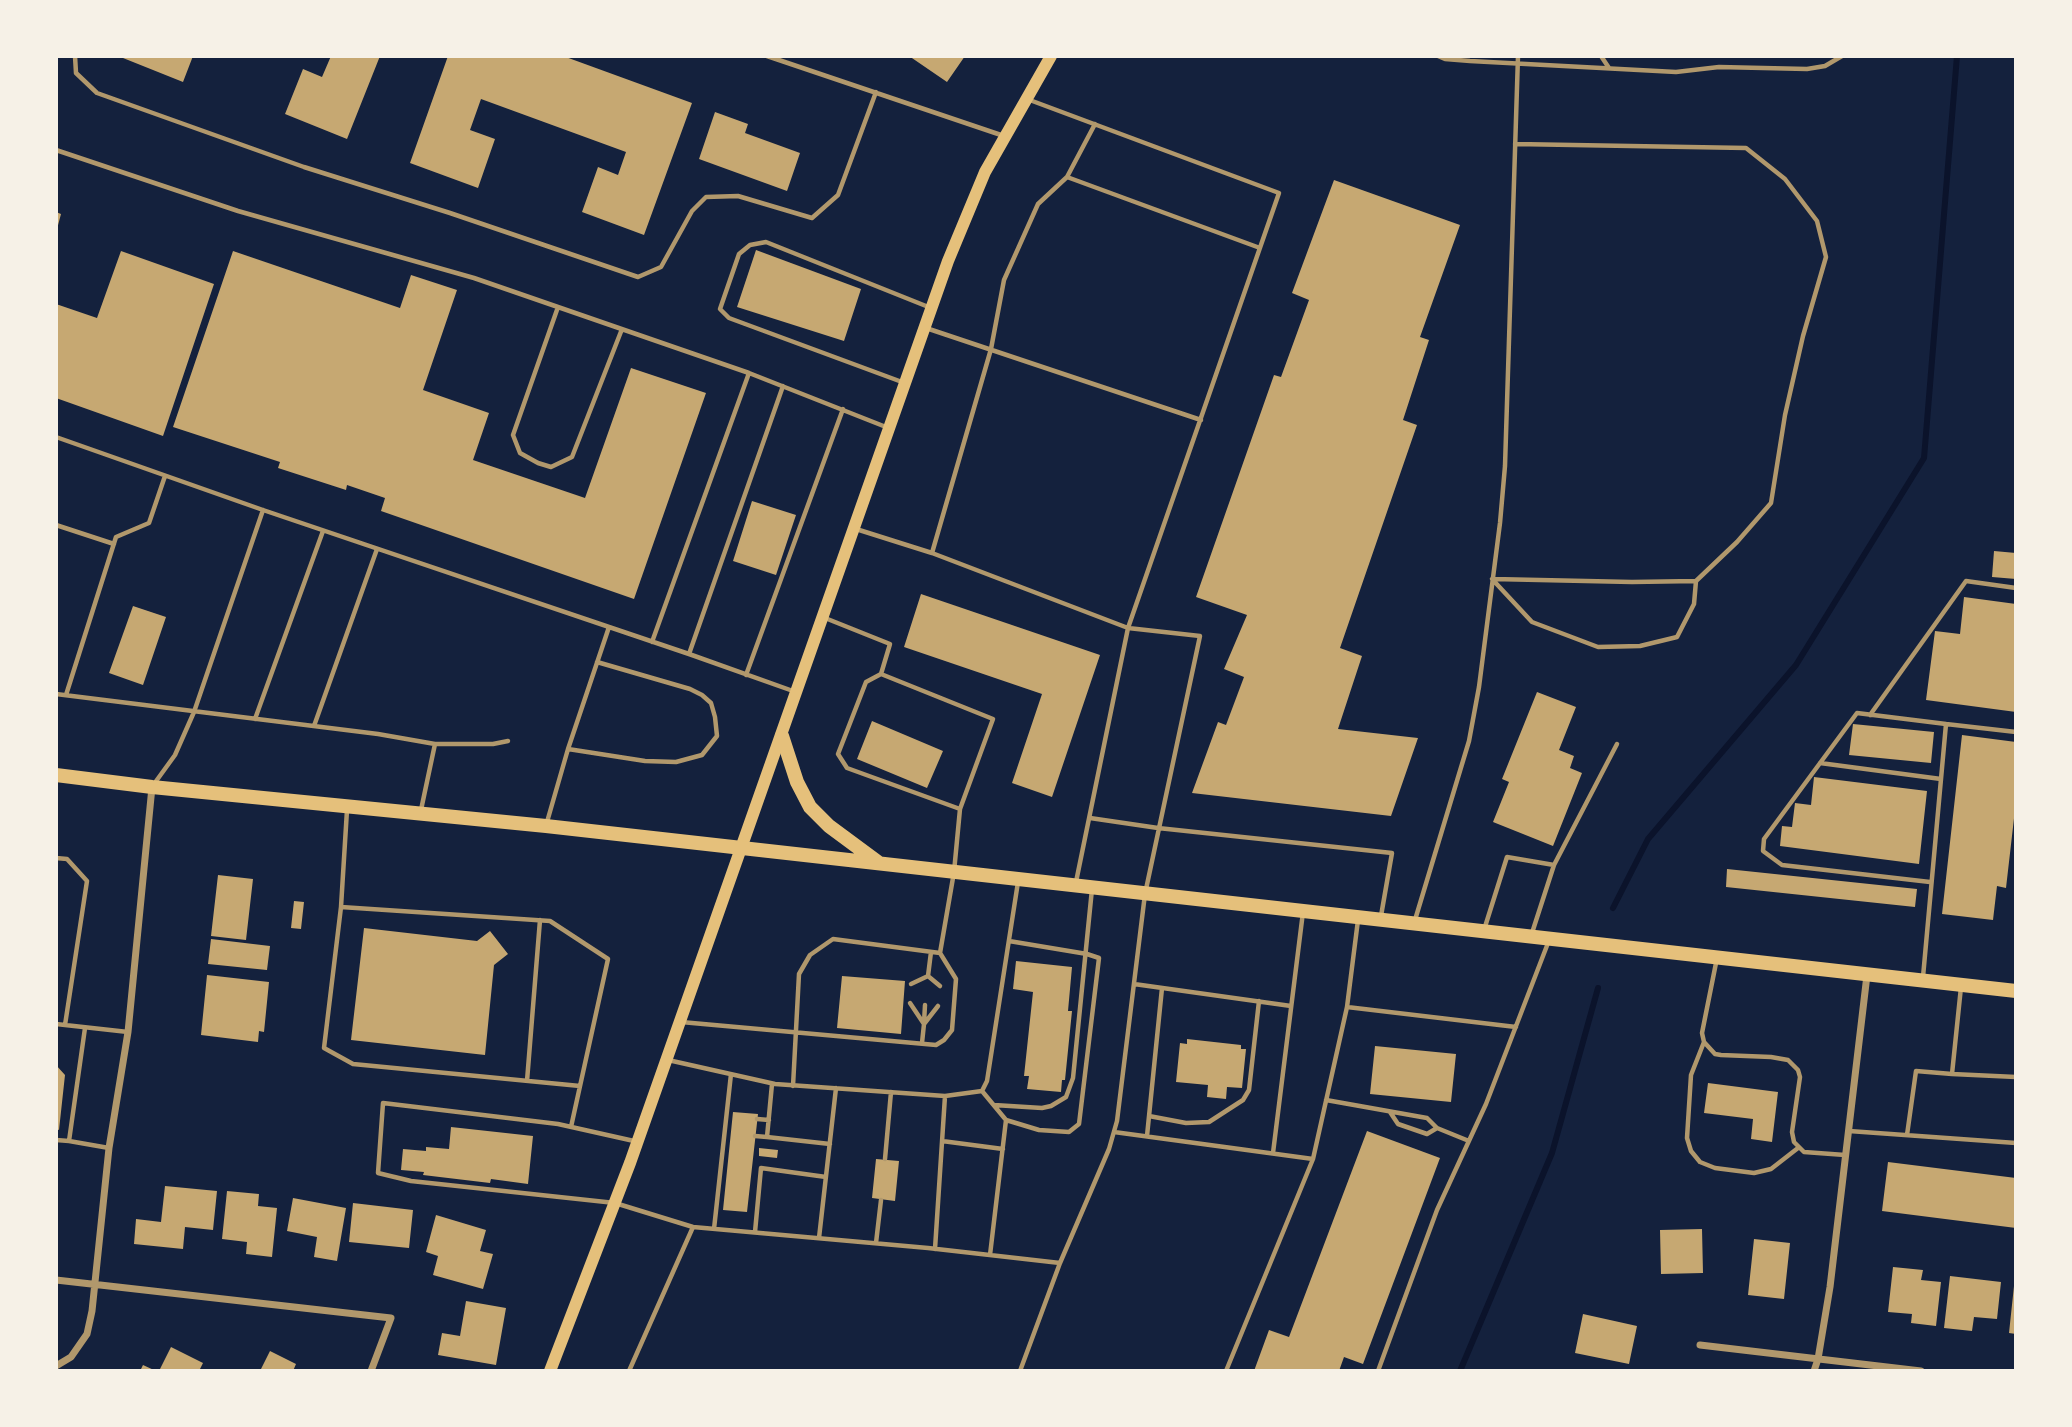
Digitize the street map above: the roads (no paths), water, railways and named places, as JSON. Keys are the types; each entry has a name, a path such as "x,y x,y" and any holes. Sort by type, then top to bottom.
{"main road":[{"path":"550,1371 638,1142 948,261 985,172 1051,56"},
{"path":"782,736 797,782 810,807 828,826 880,864"},
{"path":"56,775 545,826 2016,991"}],"street":[{"path":"56,1366 71,1357 87,1334 109,1148 128,1032 152,787"},
{"path":"1814,1371 1830,1287 1867,975"},
{"path":"56,1280 391,1318 370,1371"},
{"path":"1700,1345 1921,1371"}],"lane":[{"path":"75,56 76,74 97,93 304,167 450,212 638,277 661,267 692,211 706,197 738,196 812,218 838,195 876,92"},
{"path":"767,56 1005,136"},
{"path":"1438,56 1444,59 1518,64 1676,72 1718,67 1807,69 1825,66 1842,56"},
{"path":"1413,924 1469,741 1479,687 1505,466 1518,56"},
{"path":"1601,56 1609,69"},
{"path":"1026,98 1279,193 1128,628 1075,886"},
{"path":"932,553 991,349 1004,280 1038,204 1067,177 1095,124"},
{"path":"1492,579 1532,622 1598,646 1640,646 1677,637 1694,604 1696,582 1737,542 1771,503 1785,415 1803,337 1826,257 1817,221 1785,179 1746,148 1515,144"},
{"path":"56,150 238,211 474,278 749,373 890,429"},
{"path":"1067,177 1260,248"},
{"path":"906,384 729,318 720,309 739,254 750,245 766,242 932,309"},
{"path":"558,307 513,435 520,453 538,463 551,467 572,457 622,329"},
{"path":"926,327 1201,420"},
{"path":"652,642 749,373"},
{"path":"689,653 782,386"},
{"path":"746,675 843,409"},
{"path":"56,437 323,531 798,692"},
{"path":"66,695 116,537 149,523 165,476"},
{"path":"152,787 175,755 194,712 262,510"},
{"path":"56,525 114,544"},
{"path":"855,528 932,553 1128,628 1200,636 1145,894 1114,1132 1060,1263 1020,1371"},
{"path":"255,719 323,531"},
{"path":"314,726 377,549"},
{"path":"1492,579 1696,582"},
{"path":"1870,715 1966,581 2016,588"},
{"path":"824,618 891,644 881,674 866,682 838,754 847,768 960,809"},
{"path":"545,826 609,627"},
{"path":"568,749 645,761 676,762 702,755 716,736 711,703 702,695 690,689 597,662"},
{"path":"681,1022 936,1045 952,1030 956,979 940,953 954,872 960,809 993,719 881,674"},
{"path":"56,694 435,744 493,744 508,741"},
{"path":"1930,881 1782,865 1763,850 1764,839 1857,713 2016,732"},
{"path":"1922,981 1946,724"},
{"path":"420,814 435,744"},
{"path":"1530,937 1554,866 1617,744"},
{"path":"1820,763 1941,779"},
{"path":"348,806 341,907 324,1048 353,1064 579,1086"},
{"path":"1090,818 1158,828 1392,853 1380,920"},
{"path":"56,858 67,859 87,881 65,1025"},
{"path":"1484,932 1507,858 1554,866"},
{"path":"982,1091 987,1081 1019,879"},
{"path":"993,1105 1042,1108 1066,1097 1073,1078 1092,888"},
{"path":"341,907 550,921 608,959 570,1127"},
{"path":"1273,1153 1303,911"},
{"path":"1226,1371 1313,1159 1347,1007 1359,918"},
{"path":"527,1081 540,920"},
{"path":"1378,1371 1437,1210 1486,1104 1550,939"},
{"path":"793,1086 799,974 810,955 833,940 940,953"},
{"path":"982,1091 1006,1120 1039,1130 1069,1132 1079,1124 1099,958 1009,942"},
{"path":"927,985 931,952"},
{"path":"1717,958 1702,1033 1704,1042 1715,1054 1788,1060 1796,1067 1800,1077 1792,1132 1798,1147 1804,1152 1846,1156"},
{"path":"911,984 928,976"},
{"path":"928,976 940,986"},
{"path":"1134,984 1291,1006"},
{"path":"1952,1074 1962,985"},
{"path":"1147,1136 1162,988"},
{"path":"1149,1116 1186,1123 1209,1122 1243,1100 1249,1090 1258,1001"},
{"path":"910,1003 924,1024"},
{"path":"922,1043 926,1005"},
{"path":"924,1024 938,1006"},
{"path":"1347,1007 1516,1027"},
{"path":"56,1024 128,1032"},
{"path":"69,1141 85,1028"},
{"path":"1704,1042 1691,1075 1687,1138 1690,1151 1700,1162 1715,1168 1754,1173 1771,1169 1798,1147"},
{"path":"667,1060 772,1084 945,1096 982,1091"},
{"path":"1907,1135 1916,1071 2016,1077"},
{"path":"714,1229 722,1189 731,1074"},
{"path":"767,1137 772,1084"},
{"path":"820,1238 836,1088"},
{"path":"885,1159 891,1092"},
{"path":"935,1249 945,1096"},
{"path":"1326,1100 1427,1118 1437,1128 1469,1141"},
{"path":"638,1142 570,1127 383,1103 379,1172 411,1181 615,1203 692,1227 1060,1263"},
{"path":"1389,1111 1398,1124 1427,1134 1437,1128"},
{"path":"757,1119 769,1119"},
{"path":"990,1255 1006,1120"},
{"path":"1849,1131 2016,1143"},
{"path":"1114,1132 1313,1159"},
{"path":"755,1136 830,1144"},
{"path":"56,1140 109,1148"},
{"path":"942,1140 1003,1149"},
{"path":"752,1168 826,1177"},
{"path":"755,1232 761,1168"},
{"path":"750,1192 759,1194"},
{"path":"876,1243 881,1200"},
{"path":"748,1208 757,1209"},
{"path":"629,1371 692,1227"}],"waterway":[{"path":"1613,908 1648,839 1796,665 1924,458 1957,56"},
{"path":"1460,1371 1552,1153 1598,988"}]}
